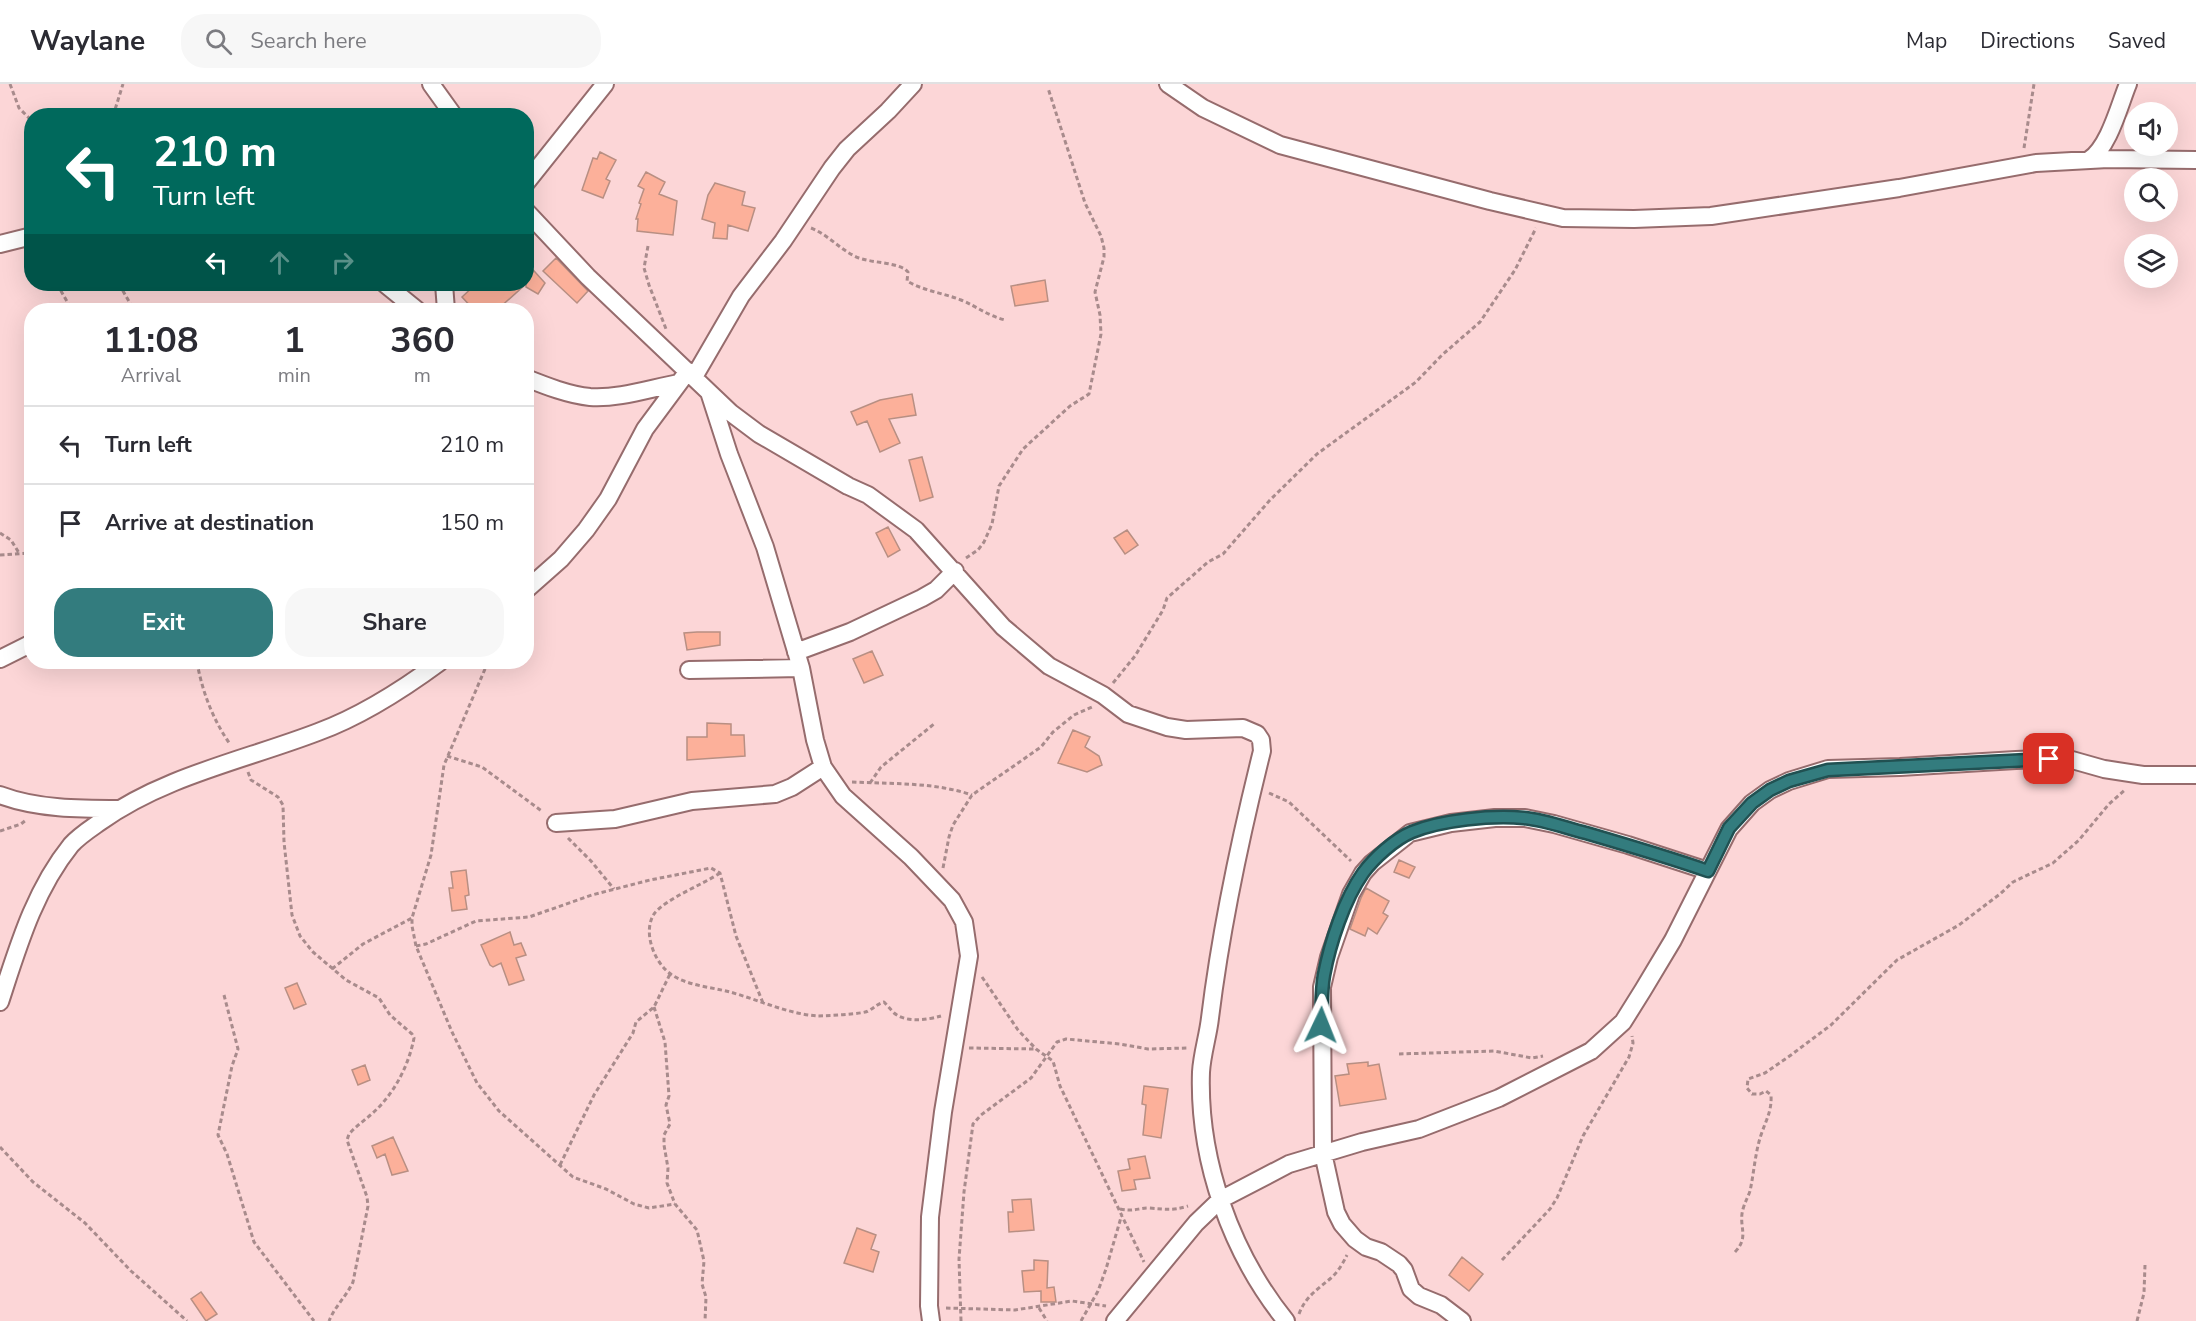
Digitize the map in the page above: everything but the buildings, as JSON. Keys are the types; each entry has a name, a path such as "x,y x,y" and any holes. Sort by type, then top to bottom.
{"street":[{"path":"431,84 447,108"},
{"path":"534,173 605,84"},
{"path":"534,583 561,559 586,530 608,499 645,429 687,377 819,185 847,149 913,84"},
{"path":"1168,84 1203,108 1280,145 1563,218 1634,219 1712,216 1899,188 2027,165 2088,160 2196,160"},
{"path":"2088,160 2102,146 2128,84"},
{"path":"534,220 588,277 669,354 687,377 708,391 731,413 759,434 848,486 868,495 916,530 1004,627 1049,666 1099,701 1167,727 1186,730 1243,728 1257,734 1261,740 1262,751 1241,835 1220,948 1201,1072 1204,1117 1216,1202 1263,1291 1286,1321"},
{"path":"0,244 24,238"},
{"path":"394,291 408,303"},
{"path":"534,381 591,397 640,391 687,377"},
{"path":"708,391 729,454 765,547 801,669 815,740 823,766 843,796 911,857 952,900 964,922 969,956 932,1191 930,1313"},
{"path":"796,652 850,632 922,598 936,590 953,569"},
{"path":"0,658 24,647"},
{"path":"0,1002 33,908 54,870 73,843 119,808 176,782 241,757 349,720 430,669"},
{"path":"688,670 801,669"},
{"path":"1115,1321 1216,1202 1289,1164 1419,1129 1499,1098 1591,1051 1623,1022 1673,940 1729,828 1752,803 1770,790 1789,781 1828,770 2065,758 2104,769 2144,775 2196,775"},
{"path":"556,823 615,819 692,801 775,794 792,787 823,766"},
{"path":"0,795 43,805 87,809 119,808"},
{"path":"1462,1321 1441,1305 1419,1296 1411,1289 1404,1270 1392,1258 1366,1247 1355,1239 1342,1224 1336,1212 1323,1153 1321,1025 1324,976 1351,894 1363,873 1390,847 1410,833 1451,823 1505,818 1525,818 1554,824 1662,855 1708,871"}],"path":[{"path":"10,84 19,108 24,113"},
{"path":"116,108 123,84"},
{"path":"2027,165 2024,152 2034,84"},
{"path":"953,569 978,550 984,542 992,524 999,486 1023,449 1070,406 1089,394 1092,384 1101,334 1095,292 1104,257 1104,248 1101,236 1084,203 1048,88"},
{"path":"935,883 945,865 953,825 972,795 1041,747 1053,732 1074,715 1099,701 1136,656 1163,610 1167,598 1174,591 1208,562 1223,554 1270,500 1317,454 1416,382 1442,355 1480,322 1515,270 1544,214"},
{"path":"795,222 828,236 859,258 903,268 908,272 907,281 922,289 960,300 991,317 1005,320"},
{"path":"648,246 644,268 665,322 669,354"},
{"path":"0,533 11,540 19,553"},
{"path":"0,555 24,553"},
{"path":"199,669 201,684 209,704 221,730 241,757 250,780 278,797 283,805 289,894 295,926 304,943 346,981 379,998 390,1015 414,1038 394,1089 377,1109 349,1134 347,1140 368,1206 353,1282 349,1292 333,1310 329,1321"},
{"path":"485,669 444,765 431,855 412,918 416,946 445,1017 477,1083 499,1111 530,1136 573,1177 606,1189 634,1204 649,1208 675,1204"},
{"path":"870,783 881,767 934,724"},
{"path":"447,756 482,768 556,823 614,889"},
{"path":"1735,1252 1742,1246 1743,1209 1761,1136 1772,1108 1771,1095 1766,1091 1752,1094 1747,1088 1748,1079 1765,1073 1831,1025 1897,960 1959,925 2013,882 2054,863 2079,840 2109,804 2144,775"},
{"path":"832,782 944,788 972,795"},
{"path":"1250,798 1267,793 1289,802 1363,873"},
{"path":"416,946 426,944 476,921 529,917 614,889 711,868 720,873 736,936 763,1002"},
{"path":"720,873 655,913 649,925 656,956 670,974 794,1013 817,1016 867,1012 884,1002 896,1014 916,1020 960,1011"},
{"path":"332,969 363,944 412,918"},
{"path":"969,956 1006,1013 1036,1049 1047,1055 1055,1065 1060,1086 1151,1277"},
{"path":"559,1166 594,1095 633,1033 636,1022 654,1007 670,974"},
{"path":"224,995 238,1049 232,1066 218,1135 227,1154 254,1242 314,1321"},
{"path":"654,1007 665,1042 669,1095 666,1105 670,1124 664,1135 668,1168 667,1183 675,1204 697,1230 704,1261 702,1284 706,1297 705,1321"},
{"path":"1502,1260 1550,1209 1583,1136 1629,1057 1633,1043 1631,1032 1623,1022"},
{"path":"961,1321 959,1259 964,1192 973,1124 981,1114 1031,1078 1057,1042 1066,1039 1148,1049 1205,1046"},
{"path":"953,1048 1036,1049"},
{"path":"1399,1054 1494,1051 1532,1058 1551,1054"},
{"path":"0,1147 33,1182 86,1222 131,1270 187,1321"},
{"path":"1120,1209 1130,1212 1147,1208 1172,1210 1199,1202 1216,1202"},
{"path":"1082,1321 1106,1269 1122,1214"},
{"path":"1297,1321 1307,1299 1332,1277 1343,1263 1355,1239"},
{"path":"2137,1321 2144,1293 2145,1265"},
{"path":"930,1313 961,1308 1002,1310 1039,1308 1072,1302 1091,1303"},
{"path":"1039,1308 1047,1321"}],"route":[{"path":"1321,1025 1324,976 1351,894 1363,873 1372,863 1410,833 1472,820 1525,818 1628,845 1708,871 1729,828 1752,803 1770,790 1789,781 1828,770 2049,759"}]}
